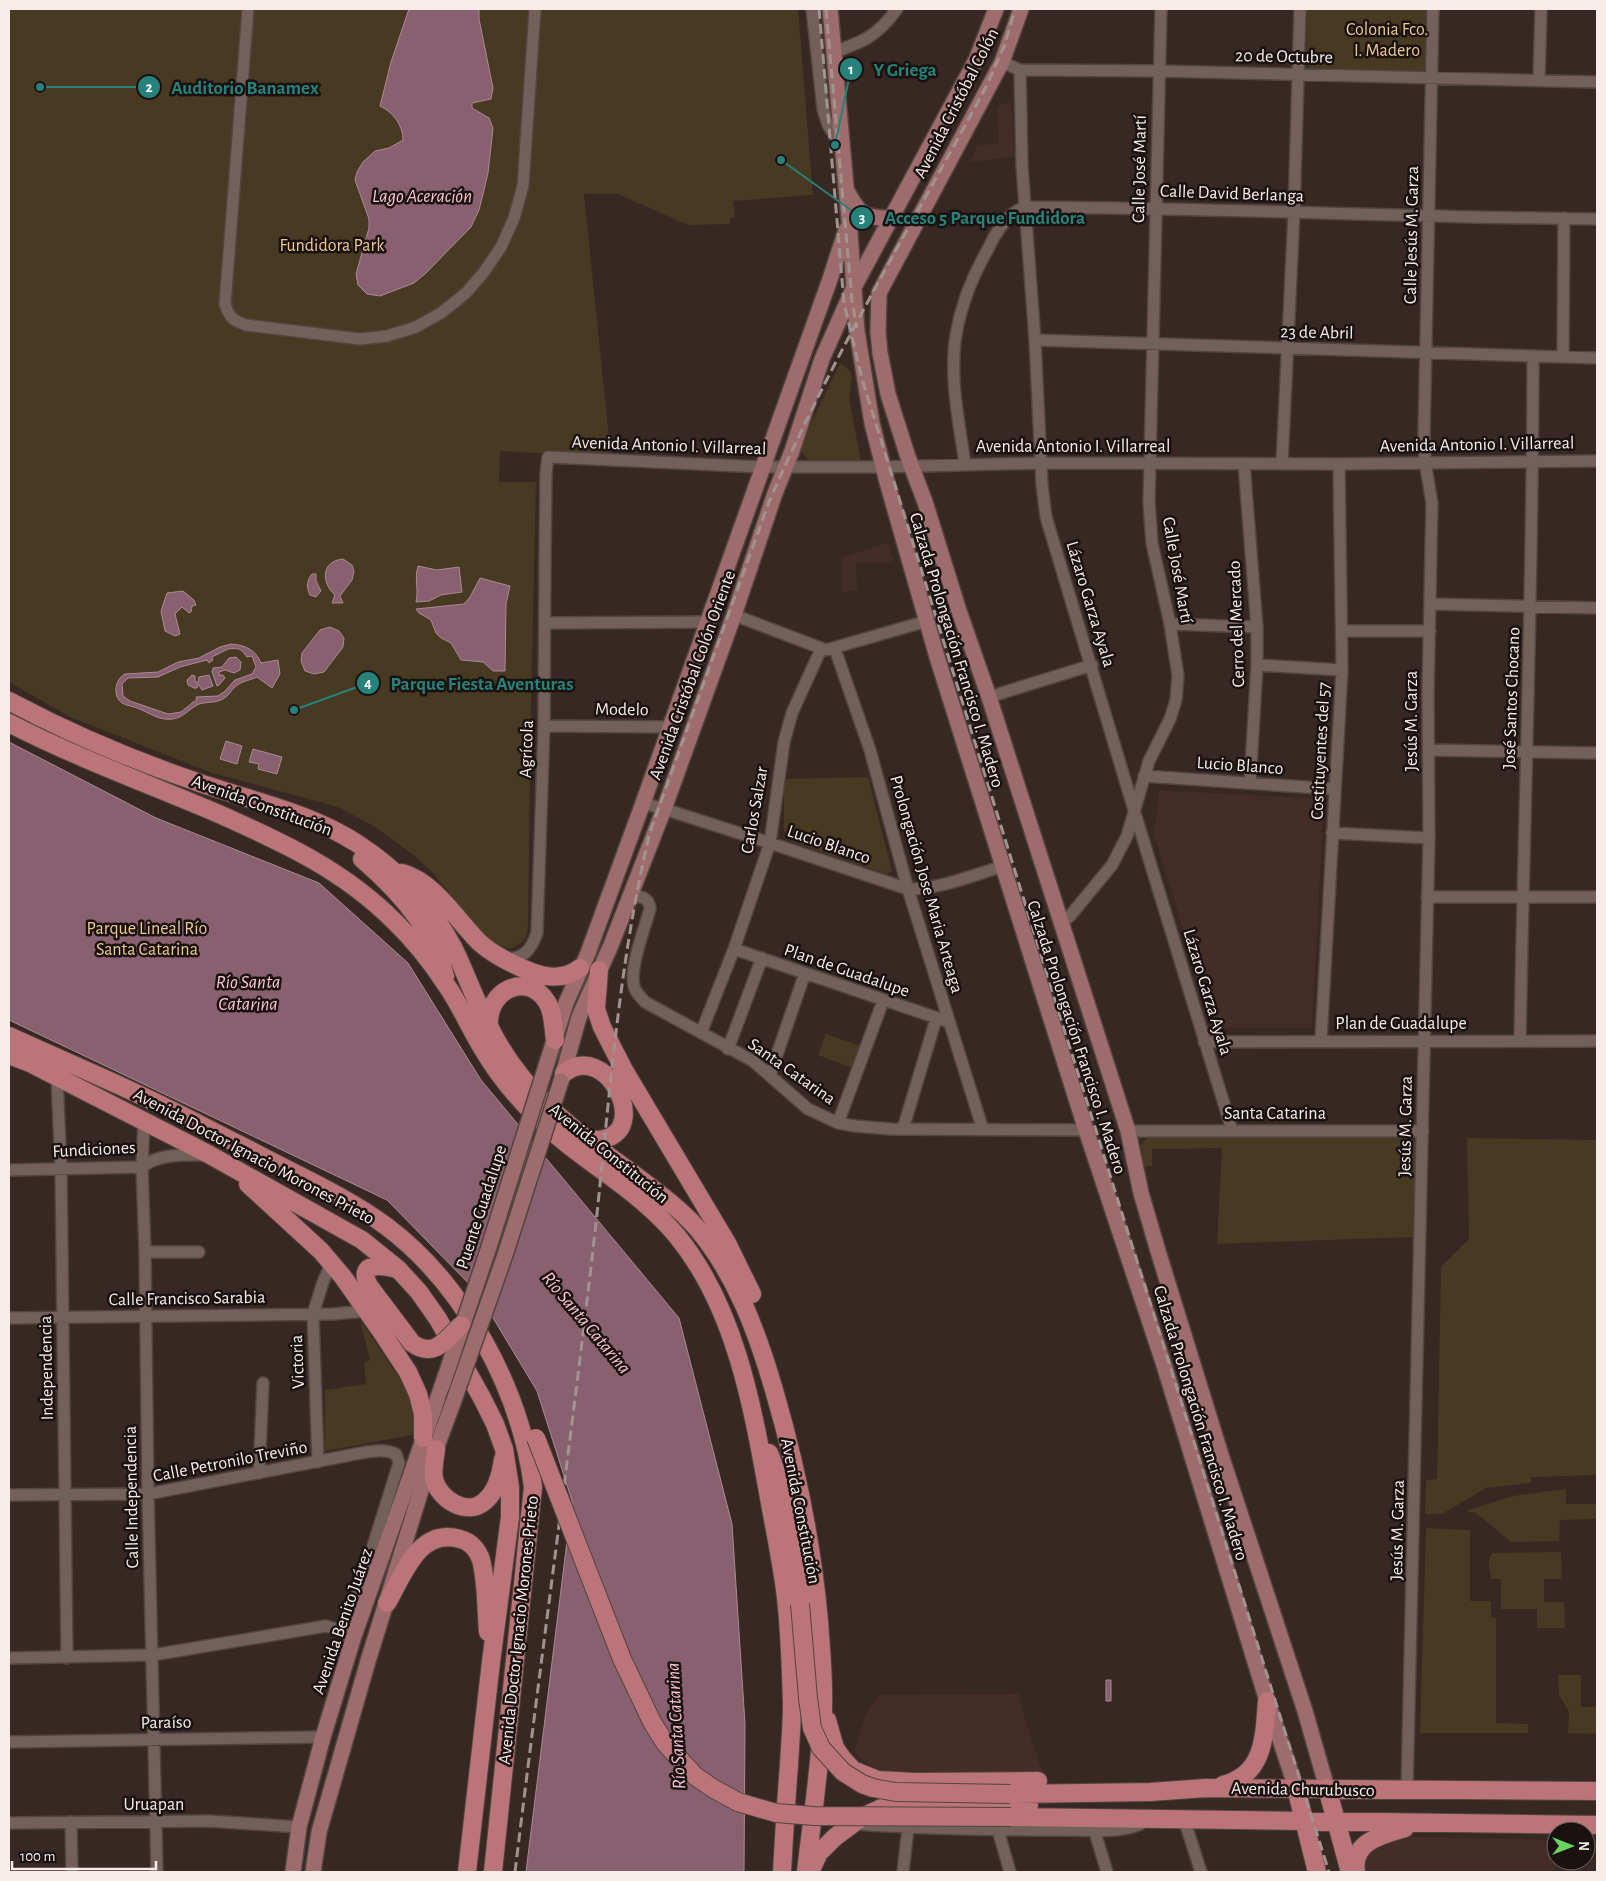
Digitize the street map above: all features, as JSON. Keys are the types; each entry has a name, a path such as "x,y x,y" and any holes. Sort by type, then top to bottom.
{"highway":[{"name":"Avenida Constitución","path":"9,701 57,726 136,760 196,782 290,812 341,834 375,856 416,894 440,926 460,960 489,1028 507,1058 525,1082 584,1138 680,1211 707,1241 728,1274 746,1310 770,1377 797,1478 813,1565 821,1643 824,1705 821,1748 806,1872"},
{"name":"Avenida Constitución","path":"9,723 66,751 252,829 316,860 359,890 410,938 447,986 491,1062 523,1103 550,1131 633,1192 655,1212 677,1236 694,1260 710,1286 728,1326 752,1412 786,1594 792,1709 782,1872"},
{"path":"290,812 331,836 385,880 416,916 439,954 447,986"},
{"path":"393,871 407,874 426,885 480,943 502,958 524,969 547,977 569,974 580,968"},
{"path":"599,970 596,1010 602,1027 624,1070 727,1243 747,1283 766,1336 770,1377"},
{"path":"489,1028 489,1013 498,997 508,989 526,987 543,996 550,1007 554,1040"},
{"name":"Avenida Doctor Ignacio Morones Prieto","path":"9,1036 166,1107 342,1198 387,1227 431,1267 454,1296 479,1335 515,1409 530,1464 533,1487 493,1872"},
{"name":"Avenida Doctor Ignacio Morones Prieto","path":"9,1055 144,1120 362,1240 398,1269 419,1292 438,1319 495,1424 504,1449 510,1488 510,1517 467,1872"},
{"path":"562,1077 571,1068 578,1065 593,1068 612,1081 623,1103 624,1119 618,1131 604,1139 584,1138"},
{"path":"230,1166 304,1234 343,1277 408,1372 418,1394 430,1443 434,1477 440,1492 451,1502 466,1507 478,1506 484,1502 493,1492 501,1469 504,1449"},
{"path":"398,1269 375,1265 368,1270 366,1278 412,1343 423,1349 438,1347 461,1325"},
{"name":"Avenida Churubusco","path":"515,1409 536,1438 622,1659 652,1722 676,1757 695,1776 738,1802 776,1812 814,1816 1597,1824"},
{"name":"Avenida Churubusco","path":"752,1412 783,1494 795,1560 812,1728 821,1748 843,1772 862,1784 884,1790 1010,1794 1144,1792 1206,1788 1597,1791"},
{"path":"386,1603 413,1557 428,1541 438,1538 463,1539 477,1550 481,1558 491,1662"},
{"path":"1206,1788 1225,1785 1237,1780 1255,1764 1260,1756 1267,1701"},
{"path":"824,1705 835,1748 842,1758 853,1770 878,1780 924,1782 1088,1780 1144,1792"},
{"path":"1296,1788 1317,1872"},
{"path":"1327,1788 1350,1872"},
{"path":"810,1872 812,1864 826,1844 867,1814 884,1807 912,1804 1123,1807 1148,1810 1178,1819"},
{"path":"1356,1872 1358,1852 1367,1842 1380,1835 1426,1823"}],"main road":[{"name":"Calzada Prolongación Francisco I. Madero","path":"830,9 857,331 872,423 883,467 937,658 1086,1130 1136,1278 1267,1701 1296,1788"},
{"name":"Avenida Cristóbal Colón","path":"853,289 976,60 996,9"},
{"name":"Avenida Cristóbal Colón","path":"879,293 1002,62 1021,9"},
{"path":"976,60 1010,44"},
{"path":"846,188 858,208 865,215 871,218 891,218"},
{"name":"Avenida Cristóbal Colón Oriente","path":"554,1040 566,1003 588,953 643,804 835,266 849,220"},
{"name":"Avenida Cristóbal Colón Oriente","path":"562,1077 579,1016 611,945 664,808 734,615 822,360 853,289"},
{"name":"Calzada Prolongación Francisco I. Madero","path":"879,293 878,332 888,394 989,698 1128,1131 1141,1193 1158,1251 1221,1455 1305,1712 1327,1788"},
{"name":"Puente Guadalupe","path":"442,1386 461,1325 488,1250 554,1040"},
{"name":"Avenida Benito Juárez","path":"293,1872 299,1827 354,1633 384,1553 430,1443 453,1403 505,1255 562,1077"},
{"name":"Avenida Benito Juárez","path":"313,1872 319,1832 368,1661 424,1481 442,1386"},
{"path":"354,1633 368,1661"}],"street":[{"path":"248,9 224,304 228,315 235,322 246,325 360,338 387,336 416,327 441,313 466,293 484,272 501,247 514,218 523,186 535,9"},
{"path":"812,9 823,109 828,125 841,144"},
{"path":"834,52 865,40 884,26 897,9"},
{"name":"Calle José Martí","path":"1060,924 1070,916 1112,865 1127,836 1144,776 1170,719 1176,700 1178,676 1170,624 1150,529 1152,345 1161,9"},
{"path":"1282,463 1294,213 1300,9"},
{"name":"Calle Jesús M. Garza","path":"1425,462 1425,352 1433,9"},
{"path":"1539,79 1541,9"},
{"name":"20 de Octubre","path":"1002,62 1020,70 1159,71 1539,79 1597,82"},
{"name":"Lázaro Garza Ayala","path":"1020,70 1022,166 1036,340 1044,504 1051,534 1232,1130"},
{"path":"965,464 954,372 956,336 965,300 979,264 990,243 1007,218 1017,210 1025,207"},
{"name":"Calle David Berlanga","path":"1025,207 1156,208 1294,213 1597,219"},
{"path":"1563,357 1564,218"},
{"name":"23 de Abril","path":"1036,340 1597,358"},
{"name":"José Santos Chocano","path":"1520,1040 1522,896 1531,606 1533,356"},
{"name":"Avenida Antonio I. Villarreal","path":"548,457 762,467 912,467 1041,463 1339,464 1597,461"},
{"name":"Agrícola","path":"502,958 509,959 524,955 533,946 537,932 544,726 546,473 548,457"},
{"name":"Jesús M. Garza","path":"1407,1790 1429,838 1432,503 1425,462"},
{"name":"Cerro del Mercado","path":"1244,464 1257,627 1257,665 1250,783"},
{"name":"Costituyentes del 57","path":"1321,1040 1342,670 1343,631 1339,464"},
{"path":"1430,604 1597,608"},
{"path":"734,615 821,649 835,649 927,621"},
{"path":"545,623 707,622"},
{"path":"1170,624 1257,627"},
{"path":"1343,631 1430,631"},
{"name":"Carlos Salzar","path":"701,1033 734,949 770,842 784,742 792,713 821,649"},
{"name":"Prolongación Jose Maria Arteaga","path":"835,649 870,750 908,889 983,1130"},
{"path":"989,698 1092,665"},
{"path":"1257,665 1342,670"},
{"name":"Modelo","path":"544,726 669,727"},
{"path":"1429,750 1597,752"},
{"name":"Lucio Blanco","path":"1144,776 1334,789"},
{"name":"Lucio Blanco","path":"643,804 664,808 908,889 923,889 1004,866"},
{"path":"1332,833 1429,838"},
{"name":"Santa Catarina","path":"631,895 645,897 650,909 634,966 634,987 645,1002 753,1061 808,1109 838,1123 855,1126 903,1129 1086,1130"},
{"path":"1428,897 1597,897"},
{"name":"Plan de Guadalupe","path":"734,949 948,1022"},
{"path":"728,1049 762,958"},
{"path":"770,1075 805,974"},
{"path":"838,1123 883,1001"},
{"path":"903,1129 936,1019"},
{"name":"Plan de Guadalupe","path":"1204,1042 1321,1040 1597,1041"},
{"name":"Independencia","path":"58,1078 61,1168 67,1658"},
{"name":"Calle Independencia","path":"144,1120 142,1167 156,1872"},
{"name":"Santa Catarina","path":"1128,1131 1423,1131"},
{"name":"Fundiciones","path":"9,1170 142,1167 148,1162 163,1157 210,1155"},
{"path":"145,1252 199,1252"},
{"name":"Victoria","path":"318,1462 313,1314 331,1264"},
{"name":"Calle Francisco Sarabia","path":"9,1318 313,1314 366,1311"},
{"path":"258,1473 263,1383"},
{"name":"Calle Petronilo Treviño","path":"9,1495 148,1494 382,1450 396,1454 399,1462 356,1600 354,1633"},
{"path":"9,1658 152,1655 326,1626 354,1633"},
{"name":"Paraíso","path":"9,1742 323,1737"},
{"path":"853,1824 908,1828 998,1830 1094,1829 1130,1828 1138,1826 1150,1818"},
{"path":"1178,1819 1201,1872"},
{"name":"Uruapan","path":"9,1823 209,1821 299,1827"},
{"path":"71,1822 72,1872"},
{"path":"903,1872 908,1828"},
{"path":"1094,1829 1107,1872"},
{"path":"998,1830 1010,1872"}],"shaded area":[{"path":"1011,102 1015,157 970,162 977,146 999,143 997,111 1001,104"},
{"path":"888,543 894,560 885,563 856,563 857,590 842,593 842,557"},
{"path":"1159,790 1324,799 1312,1028 1213,1028 1154,834"},
{"path":"1019,1694 1023,1713 1043,1775 911,1771 889,1773 870,1765 854,1752 866,1714 878,1695"},
{"path":"1392,1836 1546,1840 1546,1871 1555,1872 1363,1872 1363,1859 1368,1848"}],"green space":[{"name":"Fundidora Park","path":"9,9 798,9 813,195 733,201 735,218 730,218 730,224 688,225 618,194 584,194 611,457 500,451 499,482 536,482 528,926 524,940 512,948 505,948 490,942 432,872 412,854 375,827 338,807 212,773 70,717 9,682"},
{"name":"Colonia Fco. I. Madero","path":"1307,9 1429,9 1428,65 1423,71 1311,68 1306,63"},
{"path":"840,363 850,371 852,378 849,399 861,461 809,461 799,449"},
{"path":"868,777 892,871 887,874 792,842 784,831 784,779"},
{"path":"826,1034 863,1047 855,1069 818,1055"},
{"path":"1150,1135 1406,1135 1416,1142 1413,1237 1217,1244 1222,1148 1152,1149 1152,1166 1142,1166 1138,1148"},
{"path":"1467,1138 1597,1140 1597,1475 1531,1477 1531,1483 1486,1488 1442,1514 1425,1514 1426,1480 1437,1479 1441,1267 1469,1239"},
{"path":"360,1320 407,1389 415,1407 417,1434 325,1451 325,1390 366,1384 364,1363 370,1360"},
{"path":"1566,1489 1566,1504 1597,1504 1597,1519 1560,1520 1559,1541 1511,1542 1476,1513 1465,1511 1513,1496"},
{"path":"1426,1528 1470,1530 1470,1601 1491,1601 1491,1617 1496,1618 1496,1723 1528,1724 1528,1733 1420,1733"},
{"path":"1561,1552 1562,1579 1544,1579 1544,1602 1564,1602 1565,1628 1537,1628 1537,1609 1501,1609 1501,1579 1491,1579 1489,1569 1489,1559 1492,1553"},
{"path":"1558,1675 1581,1675 1581,1707 1597,1707 1597,1734 1568,1733 1569,1712 1559,1695"}],"water":[{"name":"Lago Aceración","path":"409,9 479,9 479,19 493,88 491,99 472,103 472,108 489,118 493,128 488,173 479,210 471,227 414,283 380,296 367,294 358,285 356,274 369,228 369,219 355,180 363,162 375,151 389,148 403,140 399,124 389,112 380,106 391,62"},
{"path":"343,559 352,565 354,571 352,580 340,596 343,603 332,603 335,595 327,585 327,568 330,564"},
{"path":"418,566 437,570 459,567 462,592 441,595 429,601 416,602"},
{"path":"312,574 316,574 316,581 321,591 316,597 310,595 308,589 308,581"},
{"path":"480,578 510,586 506,604 505,671 493,671 483,662 461,660 451,643 436,633 431,620 416,609 464,604"},
{"path":"183,591 194,600 196,605 192,606 189,613 182,607 175,614 180,634 175,636 165,631 161,611 167,593"},
{"path":"330,627 339,631 344,638 343,647 324,672 314,674 305,671 301,661 302,653 320,630"},
{"path":"231,644 245,647 259,658 261,663 278,660 280,674 272,688 257,677 238,684 223,699 200,704 180,717 173,719 159,718 124,704 117,696 117,684 125,674 158,672 178,662 199,658 220,647","holes":["228,649 239,649 247,657 252,656 256,667 252,674 235,680 218,696 196,697 197,699 181,712 168,714 130,701 123,696 122,684 128,678 158,677 180,667 207,660 209,663 213,660 212,657"]},
{"path":"236,657 241,662 240,670 234,673 225,670 219,672 219,675 223,675 225,678 217,686 212,672 213,668 222,667 229,658"},
{"path":"192,675 195,676 195,682 198,682 199,677 209,675 213,686 202,690 198,684 197,688 188,685 187,680"},
{"path":"226,741 242,746 237,764 220,759"},
{"name":"Río Santa Catarina","path":"9,742 156,818 319,883 408,963 481,1080 679,1318 732,1524 745,1724 744,1872 526,1872 572,1501 537,1391 478,1293 387,1200 9,1020"},
{"path":"253,749 282,757 277,774 258,769 259,764 249,762"},
{"path":"1106,1680 1111,1680 1111,1701 1106,1701"}],"railway":[{"path":"819,9 844,303 862,379 1329,1872"},
{"path":"826,9 852,301 857,328"},
{"path":"515,1872 584,1328 615,1040 629,935 650,832 769,502 793,448 846,343 987,85 1005,44 1015,9"}],"place":[{"name":"Auditorio Banamex","path":"40,87"},
{"name":"Y Griega","path":"835,145"},
{"name":"Acceso 5 Parque Fundidora","path":"781,160"},
{"name":"Parque Fiesta Aventuras","path":"294,710"}],"park label":[{"name":"Parque Lineal Río Santa Catarina","path":"147,938"}]}
